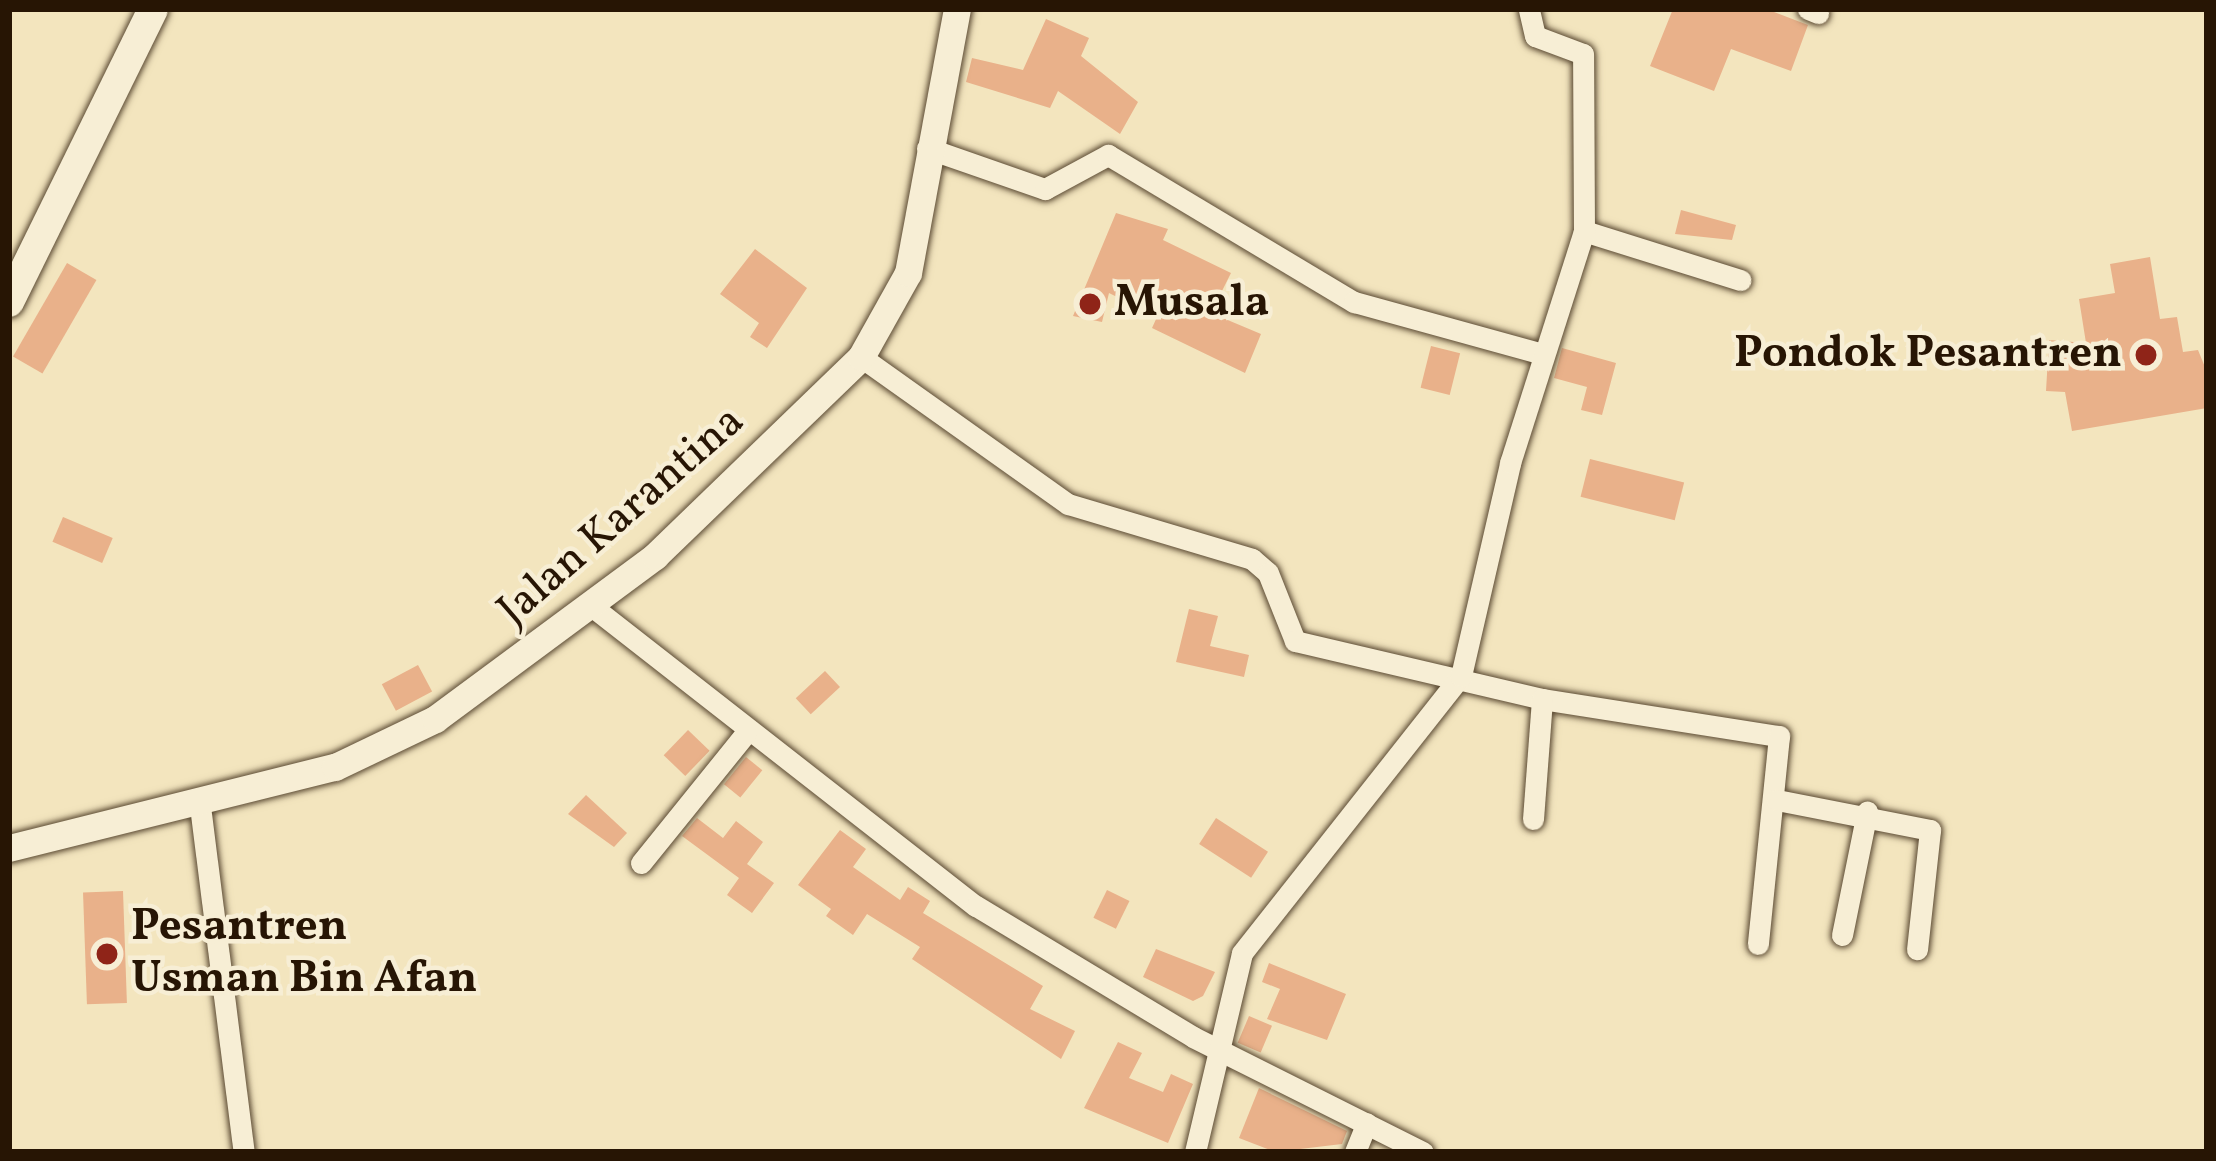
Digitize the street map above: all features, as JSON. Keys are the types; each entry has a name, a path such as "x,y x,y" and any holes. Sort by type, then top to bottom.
{"main road":[{"path":"9,302 153,9"}],"street":[{"name":"Jalan Karantina","path":"9,848 42,833 200,806 335,767 435,719 594,608 861,356 908,274 927,148 957,9"},
{"path":"1195,1152 1232,977 1259,926 1461,676 1543,353 1584,231 1583,54 1535,37 1529,9"},
{"path":"927,148 1045,189 1108,155 1354,302 1543,353"},
{"path":"1584,231 1740,280"},
{"path":"861,356 1068,504 1252,559 1268,573 1289,638 1542,698 1779,736 1777,800 1758,944"},
{"path":"594,608 746,734 976,906 1219,1050 1423,1152"},
{"path":"1533,819 1542,698"},
{"path":"641,863 746,734"},
{"path":"1777,800 1867,812 1925,826 1934,839 1917,949"},
{"path":"200,806 244,1152"},
{"path":"1842,934 1867,812"},
{"path":"1354,1152 1367,1123"}],"building":[{"path":"1673,9 1766,9 1808,25 1791,71 1731,49 1714,91 1650,66"},
{"path":"1046,19 1089,38 1081,56 1138,102 1120,134 1058,91 1050,108 966,82 972,58 1023,70"},
{"path":"1681,210 1736,225 1732,240 1675,234"},
{"path":"1116,213 1168,229 1163,240 1231,273 1211,313 1261,334 1245,373 1152,328 1157,317 1109,293 1102,322 1073,316"},
{"path":"755,249 807,288 767,348 750,337 759,323 720,294"},
{"path":"2150,257 2160,319 2177,317 2183,352 2198,350 2207,372 2207,408 2072,431 2065,392 2046,391 2049,340 2086,343 2079,299 2115,293 2110,264"},
{"path":"67,263 96,280 42,374 13,357"},
{"path":"1431,346 1460,353 1450,395 1421,388"},
{"path":"1562,348 1616,363 1602,415 1581,410 1587,387 1554,378"},
{"path":"1590,459 1684,482 1675,520 1581,497"},
{"path":"63,517 113,538 102,563 52,542"},
{"path":"1189,609 1218,616 1210,646 1249,655 1244,677 1176,662"},
{"path":"418,665 432,691 396,711 382,684"},
{"path":"825,671 840,687 811,714 796,698"},
{"path":"688,730 710,751 685,776 664,755"},
{"path":"746,757 762,770 740,797 724,784"},
{"path":"586,795 627,833 614,847 568,814"},
{"path":"697,818 723,838 736,821 763,842 747,864 774,883 752,913 727,895 739,878 682,836"},
{"path":"1216,818 1268,852 1251,878 1199,844"},
{"path":"840,830 866,849 853,867 900,900 908,887 930,901 923,913 1043,986 1030,1009 1075,1031 1061,1059 912,959 920,947 867,914 853,935 826,916 831,909 798,885"},
{"path":"1107,890 1129,901 1116,929 1093,918"},
{"path":"123,891 127,1003 87,1004 83,892"},
{"path":"1156,949 1215,972 1203,996 1193,1001 1143,977"},
{"path":"1269,963 1346,994 1327,1040 1267,1019 1280,989 1262,982"},
{"path":"1249,1016 1272,1026 1261,1052 1238,1043"},
{"path":"1118,1042 1142,1053 1129,1078 1163,1092 1171,1074 1193,1084 1168,1143 1084,1108"},
{"path":"1259,1088 1347,1131 1342,1144 1275,1152 1239,1138"}],"place":[{"name":"Musala","path":"1090,304"},
{"name":"Pondok Pesantren","path":"2146,355"},
{"name":"Pesantren Usman Bin Afan","path":"107,954"}]}
